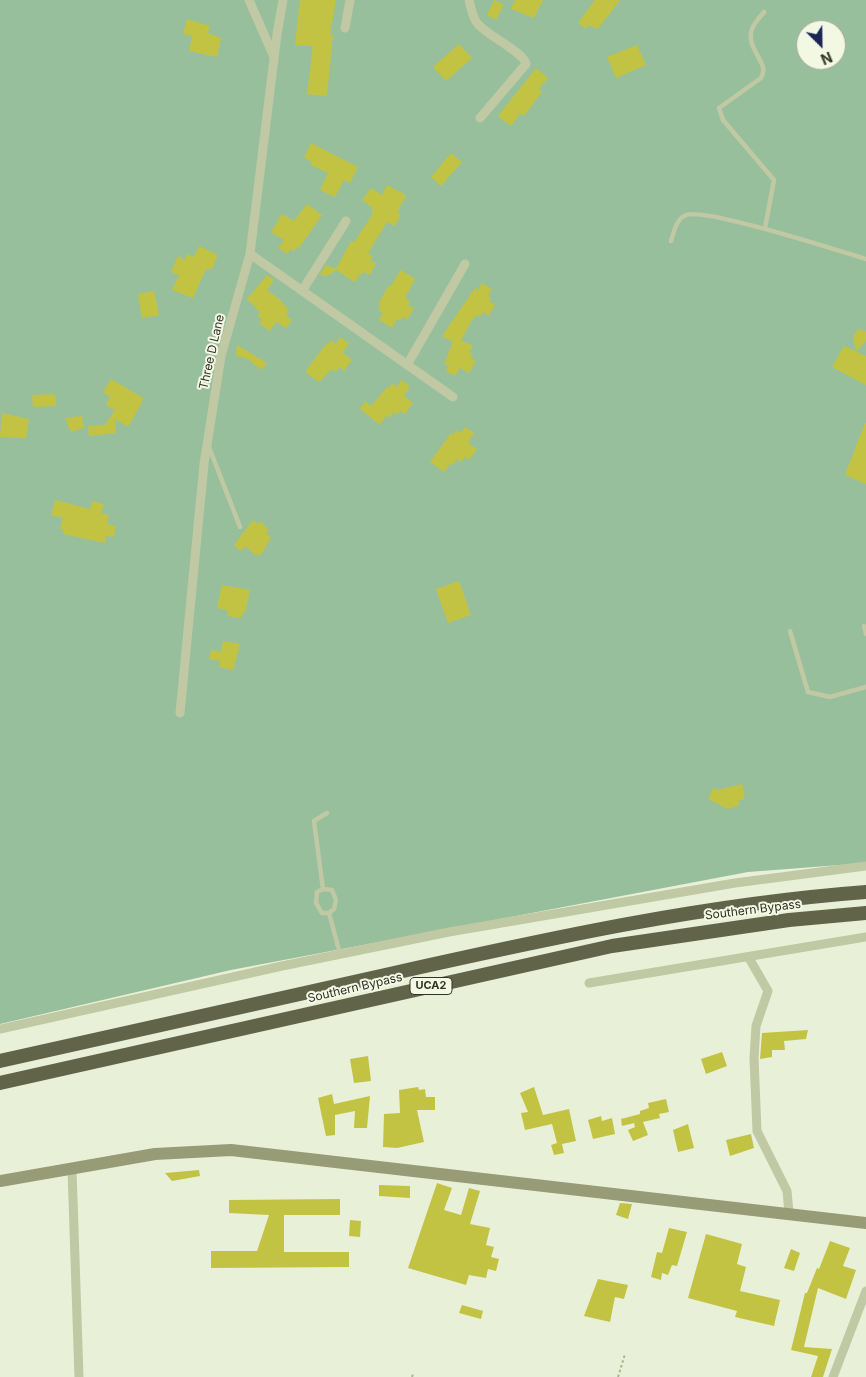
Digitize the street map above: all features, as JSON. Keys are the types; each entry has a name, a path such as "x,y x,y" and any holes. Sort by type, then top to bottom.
{"highway":[{"name":"Southern Bypass","path":"0,1061 466,957 658,917 789,898 866,892"},
{"name":"Southern Bypass","path":"0,1083 612,946 789,920 866,913"}],"main road":[{"path":"0,1181 72,1170 155,1154 231,1150 866,1223"}],"street":[{"path":"249,0 274,57"},
{"name":"Three D Lane","path":"180,713 207,443 221,356 250,254 274,57 284,0"},
{"path":"345,28 350,0"},
{"path":"469,0 477,23 490,35 521,55 526,64 480,118"},
{"path":"302,291 346,221"},
{"path":"250,254 453,397"},
{"path":"407,365 465,264"},
{"path":"0,1029 340,954 459,930 725,884 866,866"},
{"path":"589,983 749,958 866,937"},
{"path":"749,958 768,991 756,1026 754,1058 757,1131 787,1191 789,1213"},
{"path":"72,1170 79,1377"},
{"path":"833,1377 866,1291"}],"lane":[{"path":"764,12 753,27 750,42 764,67 764,74 719,108 723,120 774,180 764,228"},
{"path":"671,241 678,221 685,215 691,214 764,228 866,260"},
{"path":"207,443 240,526"},
{"path":"864,626 866,634"},
{"path":"790,631 808,692 830,697 866,687"},
{"path":"323,889 314,821 327,814"},
{"path":"323,889 332,890 335,895 336,905 328,913 322,913 316,903 317,892 323,889"},
{"path":"328,913 340,954"}],"path":[{"path":"618,1377 625,1354"}],"green space":[{"path":"0,0 866,0 866,863 748,872 231,970 0,1024"}],"building":[{"path":"300,0 336,0 330,34 333,35 327,96 307,94 313,46 295,45"},
{"path":"494,0 504,4 496,20 487,15"},
{"path":"515,0 543,0 534,18 511,9"},
{"path":"595,0 620,0 598,29 588,25 586,29 578,23"},
{"path":"187,19 210,26 208,33 221,38 217,57 189,51 192,36 183,34"},
{"path":"459,44 472,58 446,81 433,67"},
{"path":"637,45 646,65 616,78 607,57"},
{"path":"536,68 548,78 539,89 542,92 524,116 521,113 511,126 498,116"},
{"path":"311,143 358,167 350,183 344,180 335,197 320,190 328,173 311,165 312,162 304,158"},
{"path":"451,153 462,162 441,186 431,177"},
{"path":"387,185 406,195 397,213 401,214 395,226 387,222 368,253 373,256 370,260 376,263 370,275 364,272 362,275 360,274 355,282 336,270 328,276 322,276 320,274 326,265 336,269 351,241 354,242 373,214 371,213 373,208 362,200 371,188 382,195"},
{"path":"307,204 322,215 299,248 297,247 294,251 290,249 288,254 278,248 284,240 271,232 282,214 294,221"},
{"path":"199,246 218,255 212,269 206,269 193,298 172,290 179,275 171,272 178,256 185,260 187,254 194,257"},
{"path":"401,270 415,279 405,298 410,301 408,305 414,308 407,320 402,317 400,321 397,319 392,328 379,320 383,313 378,311 381,306 378,305 388,286 390,287"},
{"path":"267,275 274,280 267,290 289,310 286,315 292,320 286,328 276,322 270,331 259,323 262,319 257,316 260,312 247,299"},
{"path":"482,283 492,289 488,296 491,298 490,302 495,305 488,316 483,312 480,317 476,315 471,322 461,340 473,346 469,352 473,354 471,358 476,361 469,373 460,368 455,376 446,371 449,366 444,364 453,342 442,336 475,288 478,290"},
{"path":"154,291 159,315 142,318 138,294"},
{"path":"859,329 866,331 866,341 856,351 853,336"},
{"path":"340,337 349,343 343,353 352,360 344,371 339,367 336,372 332,369 319,382 305,372 326,344 328,345 331,340 336,344"},
{"path":"237,345 267,363 262,370 246,358 236,356"},
{"path":"844,346 866,356 866,385 832,367"},
{"path":"111,379 143,398 141,404 128,427 115,419 116,433 89,436 88,426 105,425 115,410 106,405 110,397 103,392"},
{"path":"401,380 410,386 404,396 413,403 405,414 400,411 397,415 393,412 389,418 386,416 380,425 360,409 365,401 371,406 387,387 389,388 392,383 397,387"},
{"path":"55,394 56,406 33,407 32,395"},
{"path":"2,413 29,419 26,438 0,437"},
{"path":"82,416 84,428 71,432 65,418"},
{"path":"866,423 866,484 845,475"},
{"path":"465,427 474,433 468,443 477,449 469,460 465,457 461,462 457,459 444,472 430,462 451,433 453,435 456,430 461,433"},
{"path":"55,500 90,509 92,501 104,504 101,513 109,515 107,524 116,526 114,537 106,536 105,543 63,534 64,530 60,529 63,518 51,515"},
{"path":"253,520 257,524 260,521 269,530 266,533 271,538 260,556 258,554 256,556 246,546 241,551 234,545"},
{"path":"459,581 471,615 448,623 436,589"},
{"path":"222,585 250,590 245,613 242,613 241,618 227,616 228,610 217,608"},
{"path":"223,641 240,644 233,670 219,667 220,661 209,659 211,650 221,652"},
{"path":"742,784 745,795 743,796 744,799 738,801 740,805 728,809 708,799 713,788 717,790"},
{"path":"808,1030 806,1039 784,1041 785,1050 772,1050 772,1057 760,1059 762,1033"},
{"path":"722,1052 727,1066 706,1074 701,1059"},
{"path":"368,1056 371,1081 354,1083 350,1059"},
{"path":"418,1087 419,1090 425,1089 426,1097 435,1097 435,1110 417,1110 424,1142 397,1148 383,1147 384,1114 400,1113 399,1090"},
{"path":"534,1087 543,1115 569,1109 576,1141 562,1144 564,1153 554,1155 551,1145 557,1143 552,1124 525,1130 521,1113 528,1112 520,1093"},
{"path":"332,1094 334,1104 370,1096 367,1128 354,1128 355,1111 335,1115 335,1135 326,1136 318,1098"},
{"path":"666,1099 669,1112 659,1114 660,1118 643,1122 648,1135 633,1141 628,1130 635,1127 634,1123 622,1126 621,1119 640,1114 640,1111 649,1108 648,1103"},
{"path":"601,1116 602,1121 612,1118 615,1134 593,1139 588,1120"},
{"path":"688,1124 694,1148 678,1152 673,1130"},
{"path":"751,1134 754,1148 730,1156 726,1140"},
{"path":"199,1170 200,1176 172,1181 165,1173"},
{"path":"437,1183 452,1188 444,1210 461,1215 469,1188 480,1191 470,1224 490,1228 486,1245 494,1247 491,1257 499,1259 496,1271 488,1269 486,1278 469,1275 466,1285 408,1268"},
{"path":"379,1185 410,1186 410,1198 379,1196"},
{"path":"340,1199 340,1215 284,1215 284,1252 349,1252 349,1267 211,1268 211,1251 257,1251 269,1215 229,1213 229,1200"},
{"path":"620,1203 632,1204 628,1219 616,1215"},
{"path":"350,1220 361,1221 360,1237 349,1236"},
{"path":"669,1228 687,1232 677,1266 672,1265 668,1275 662,1273 661,1280 651,1277 657,1252 662,1253"},
{"path":"706,1234 742,1244 737,1264 746,1267 740,1291 780,1300 774,1326 735,1317 737,1311 688,1298"},
{"path":"830,1241 850,1248 843,1266 856,1270 846,1299 818,1288 804,1347 832,1349 823,1377 811,1377 818,1356 791,1350 805,1293 807,1293 817,1268 819,1269"},
{"path":"791,1249 800,1253 794,1271 784,1268"},
{"path":"598,1279 628,1285 624,1299 615,1297 610,1322 584,1316"},
{"path":"462,1305 483,1311 481,1319 459,1313"}]}
